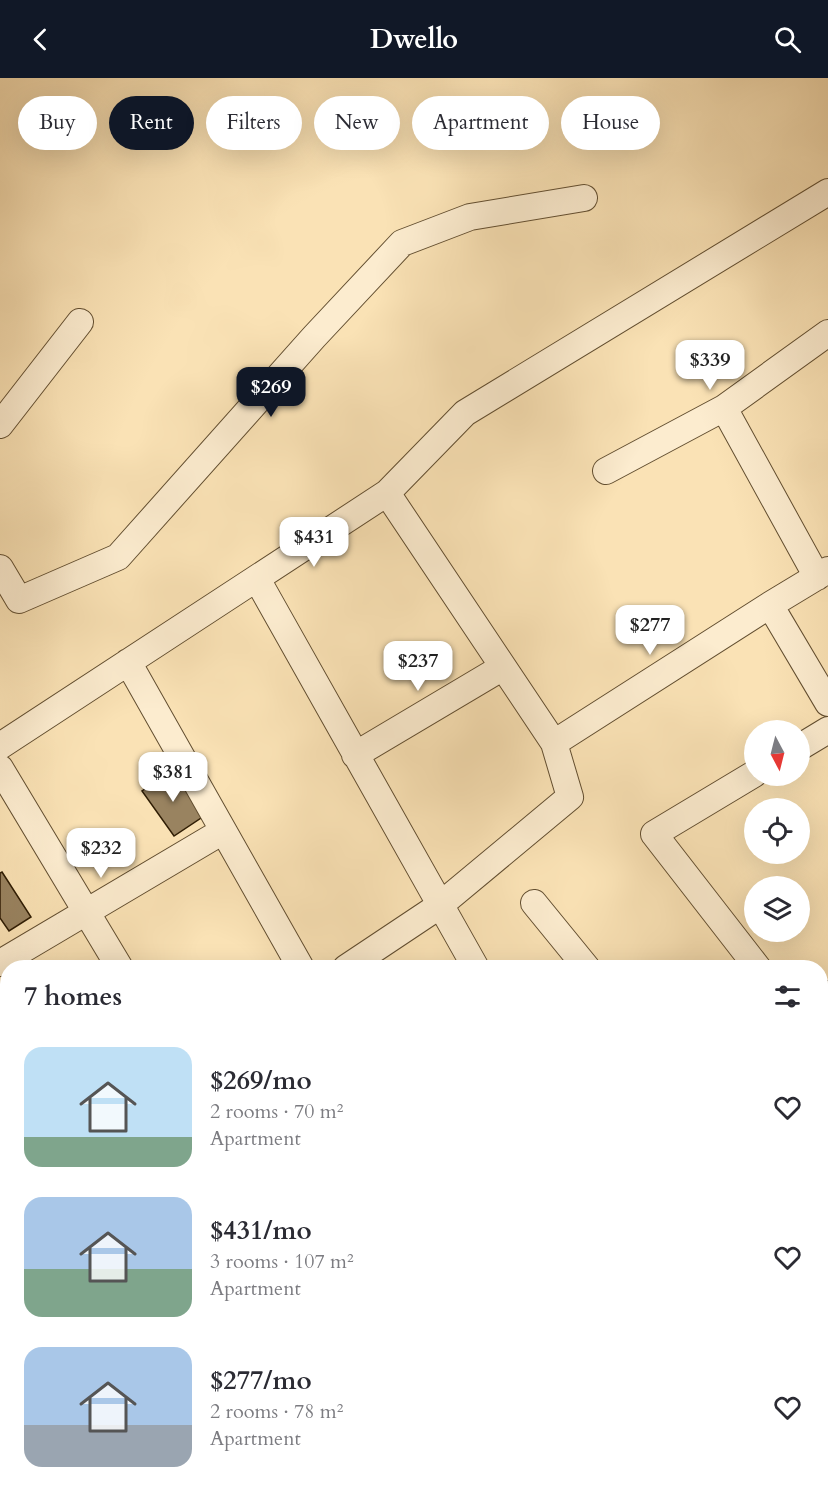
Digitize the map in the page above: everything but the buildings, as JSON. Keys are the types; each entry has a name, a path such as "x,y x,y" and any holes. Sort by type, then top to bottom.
{"street":[{"path":"0,746 387,493 465,413 828,192"},
{"path":"0,568 19,600 118,557 314,337 402,243 470,217 584,198"},
{"path":"0,425 80,322"},
{"path":"606,471 724,408 828,333"},
{"path":"554,743 822,573 724,408"},
{"path":"358,960 439,906 570,797 554,743 387,493"},
{"path":"257,579 471,960"},
{"path":"770,605 828,703"},
{"path":"128,662 296,960"},
{"path":"355,754 503,667"},
{"path":"810,741 828,730"},
{"path":"0,768 115,960"},
{"path":"744,780 654,834 752,960"},
{"path":"5,960 223,831"},
{"path":"534,903 580,960"}]}
